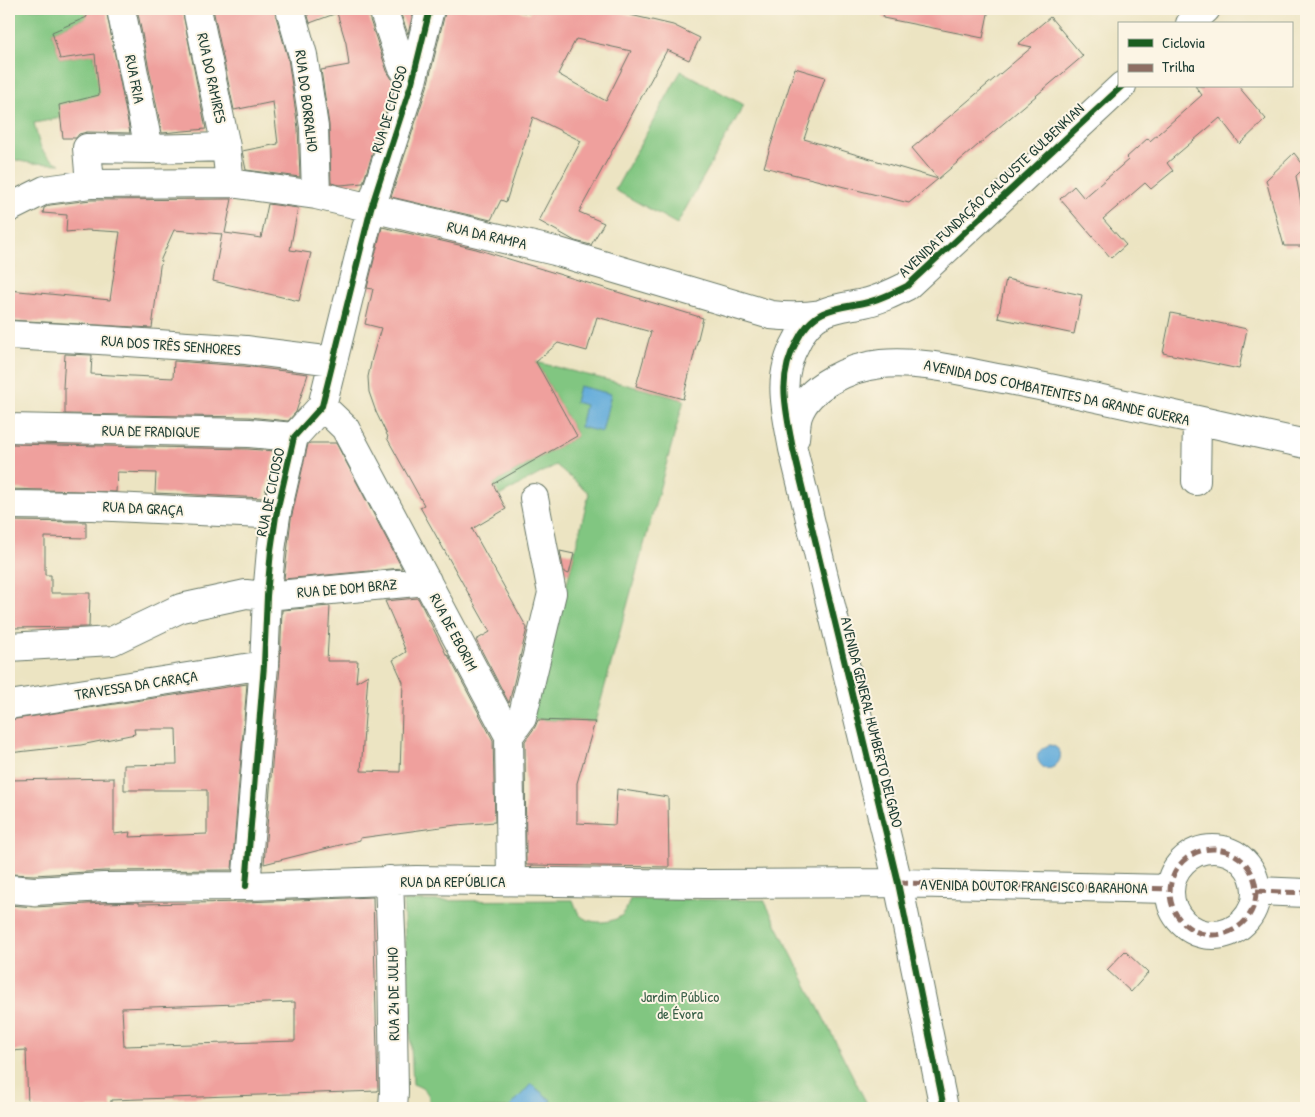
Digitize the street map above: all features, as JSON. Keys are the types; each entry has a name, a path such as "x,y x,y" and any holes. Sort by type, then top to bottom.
{"street":[{"name":"RUA FRIA","path":"121,9 149,149"},
{"name":"RUA DO RAMIRES","path":"197,9 226,147 230,183"},
{"name":"RUA DO BORRALHO","path":"290,9 303,56 314,127 316,195"},
{"name":"RUA DE CICIOSO","path":"383,9 402,66 412,82"},
{"name":"RUA DE CICIOSO","path":"246,886 264,665 267,596 276,516 294,437 322,406 371,208 412,82 430,9"},
{"path":"1192,22 1206,9"},
{"name":"AVENIDA FUNDAÇÃO CALOUSTE GULBENKIAN","path":"793,349 807,326 822,314 838,308 866,303 907,286 1120,88"},
{"path":"90,184 87,148 226,147"},
{"name":"RUA DA RAMPA","path":"9,208 45,190 90,184 230,183 316,195 555,250 771,315 791,317 822,314"},
{"name":"RUA DA RAMPA","path":"740,306 758,314 769,322 793,349"},
{"name":"RUA DOS TRÊS SENHORES","path":"9,335 246,350 333,361"},
{"name":"AVENIDA GENERAL HUMBERTO DELGADO","path":"793,349 784,376 784,392 793,449 898,882 944,1108"},
{"name":"AVENIDA DOS COMBATENTES DA GRANDE GUERRA","path":"793,449 798,416 805,403 815,391 850,372 881,364 916,363 1028,384 1306,444"},
{"name":"RUA DE EBORIM","path":"322,406 345,428 509,736 511,881"},
{"path":"1196,481 1197,420"},
{"name":"RUA DE FRADIQUE","path":"9,428 249,433 294,437"},
{"path":"509,736 522,718 552,593 534,498"},
{"name":"RUA DA GRAÇA","path":"9,505 92,506 276,516"},
{"name":"RUA DE DOM BRAZ","path":"9,647 112,642 181,608 246,594 267,596 427,581"},
{"name":"TRAVESSA DA CARAÇA","path":"9,705 264,665"},
{"name":"AVENIDA DOUTOR FRANCISCO BARAHONA","path":"1215,848 1228,851 1248,867 1254,879 1256,892 1253,909 1245,920 1229,932 1210,935 1197,932 1185,926 1171,904 1170,889 1173,874 1180,864 1196,852 1215,848"},
{"name":"RUA DA REPÚBLICA","path":"9,889 34,892 104,886 246,886 390,880 705,884 898,882"},
{"name":"RUA 24 DE JULHO","path":"390,880 394,1054 393,1108"},
{"name":"AVENIDA DOUTOR FRANCISCO BARAHONA","path":"898,882 1170,889"},
{"path":"1256,892 1306,893"}],"green space":[{"path":"9,9 85,9 87,18 52,32 60,59 94,54 103,98 61,118 34,123 41,148 48,156 60,164 27,162 9,157"},
{"path":"681,71 744,105 677,224 615,190"},
{"path":"536,362 684,400 595,722 528,719 562,604 589,493 556,465 486,503 474,495 577,436"},
{"name":"Jardim Público de Évora","path":"630,899 764,900 869,1108 428,1108 429,1099 427,1093 413,1084 403,901 573,900 580,915 595,922 602,922 614,920 623,914"}],"water":[{"path":"579,386 611,394 602,432 580,427 585,405 575,402"},
{"path":"1050,745 1057,748 1060,758 1058,763 1048,769 1043,767 1037,756 1044,747"},
{"path":"531,1084 551,1100 547,1108 509,1108"}],"building":[{"path":"85,9 106,9 130,133 87,132 79,134 76,138 63,138 59,105 99,95 95,54 60,59 52,32 87,17"},
{"path":"137,9 182,9 206,129 162,133"},
{"path":"213,9 275,9 288,58 298,128 300,177 246,170 242,151 278,144 273,102 234,110"},
{"path":"306,9 368,9 387,71 395,84 363,183 340,185 331,183 329,125 321,70 349,65 346,43 337,13 310,23"},
{"path":"399,9 414,9 408,34"},
{"path":"445,9 507,9 530,13 531,9 605,9 673,25 700,38 689,60 667,50 579,212 604,223 591,245 575,241 539,221 581,141 533,117 506,202 501,200 491,220 391,197 427,87","holes":["576,39 631,51 606,101 558,74"]},
{"path":"884,9 989,9 983,38 883,18"},
{"path":"1050,17 1083,56 938,179 912,148 1032,47 1018,44"},
{"path":"795,68 825,77 804,139 938,179 909,203 764,167"},
{"path":"1197,88 1240,88 1266,119 1240,144 1220,118 1167,163 1173,171 1151,189 1145,183 1103,219 1126,245 1111,258 1060,199 1074,186 1084,198 1128,160 1126,158 1148,138 1150,141 1202,95"},
{"path":"1294,153 1305,167 1296,176 1306,230 1306,246 1284,246 1266,180"},
{"path":"232,199 225,233 261,238 268,204 298,208 290,250 311,253 299,301 213,281 222,234 174,230 161,259 152,328 9,320 9,290 110,300 120,232 87,230 66,232 67,215 43,213 44,208 50,205 91,200"},
{"path":"382,227 476,249 703,318 683,399 636,386 651,332 597,317 587,351 558,343 536,362 577,436 493,484 506,509 472,529 527,628 509,703 476,640 490,632 420,507 424,505 387,438 369,392 368,377 381,328 365,324 373,289 367,288"},
{"path":"1006,279 1082,295 1074,334 998,318"},
{"path":"1171,313 1247,329 1239,369 1163,353"},
{"path":"65,354 92,355 91,374 173,378 174,361 244,366 308,374 296,412 288,421 249,417 65,414 65,388 63,388"},
{"path":"336,443 402,568 284,579 291,519 308,444"},
{"path":"9,444 275,451 264,498 155,493 156,473 117,472 116,492 9,489"},
{"path":"9,521 86,522 86,538 45,537 45,575 51,575 51,593 90,593 89,627 9,628"},
{"path":"560,551 574,554 569,574 564,572"},
{"path":"418,598 493,740 495,822 456,825 360,838 360,840 264,864 280,666 282,610 330,606 327,661 358,661 356,682 368,675 361,771 400,772 403,682 393,660 406,652 385,601"},
{"path":"247,684 232,870 9,874 9,780 114,778 114,834 130,832 129,837 207,834 207,790 124,790 124,765 177,764 176,729 134,729 135,734 81,745 9,753 9,720"},
{"path":"538,720 595,722 577,783 577,823 615,825 617,789 668,797 669,867 526,865 525,741"},
{"path":"373,897 378,1091 111,1100 111,1108 34,1108 34,1105 28,1106 26,1050 9,1051 9,905 35,907 139,902 139,904","holes":["295,1002 295,1041 124,1046 122,1008"]},
{"path":"1125,951 1148,973 1131,992 1107,970"}],"marked path":[{"path":"1213,849 1229,852 1237,856 1249,868 1253,876 1256,892 1253,908 1249,916 1237,928 1229,932 1213,935 1197,932 1189,928 1177,916 1173,908 1170,892 1173,876 1177,868 1189,856 1197,852 1213,849"},
{"path":"898,883 1170,889"},
{"path":"1256,891 1306,893"}],"cycle path":[{"path":"246,886 264,665 267,596 276,516 294,437 322,406 371,208 412,82 430,9"},
{"path":"944,1108 898,883 793,449 784,394 787,368 799,337 815,318 833,309 875,300 907,286 1120,88"}]}
